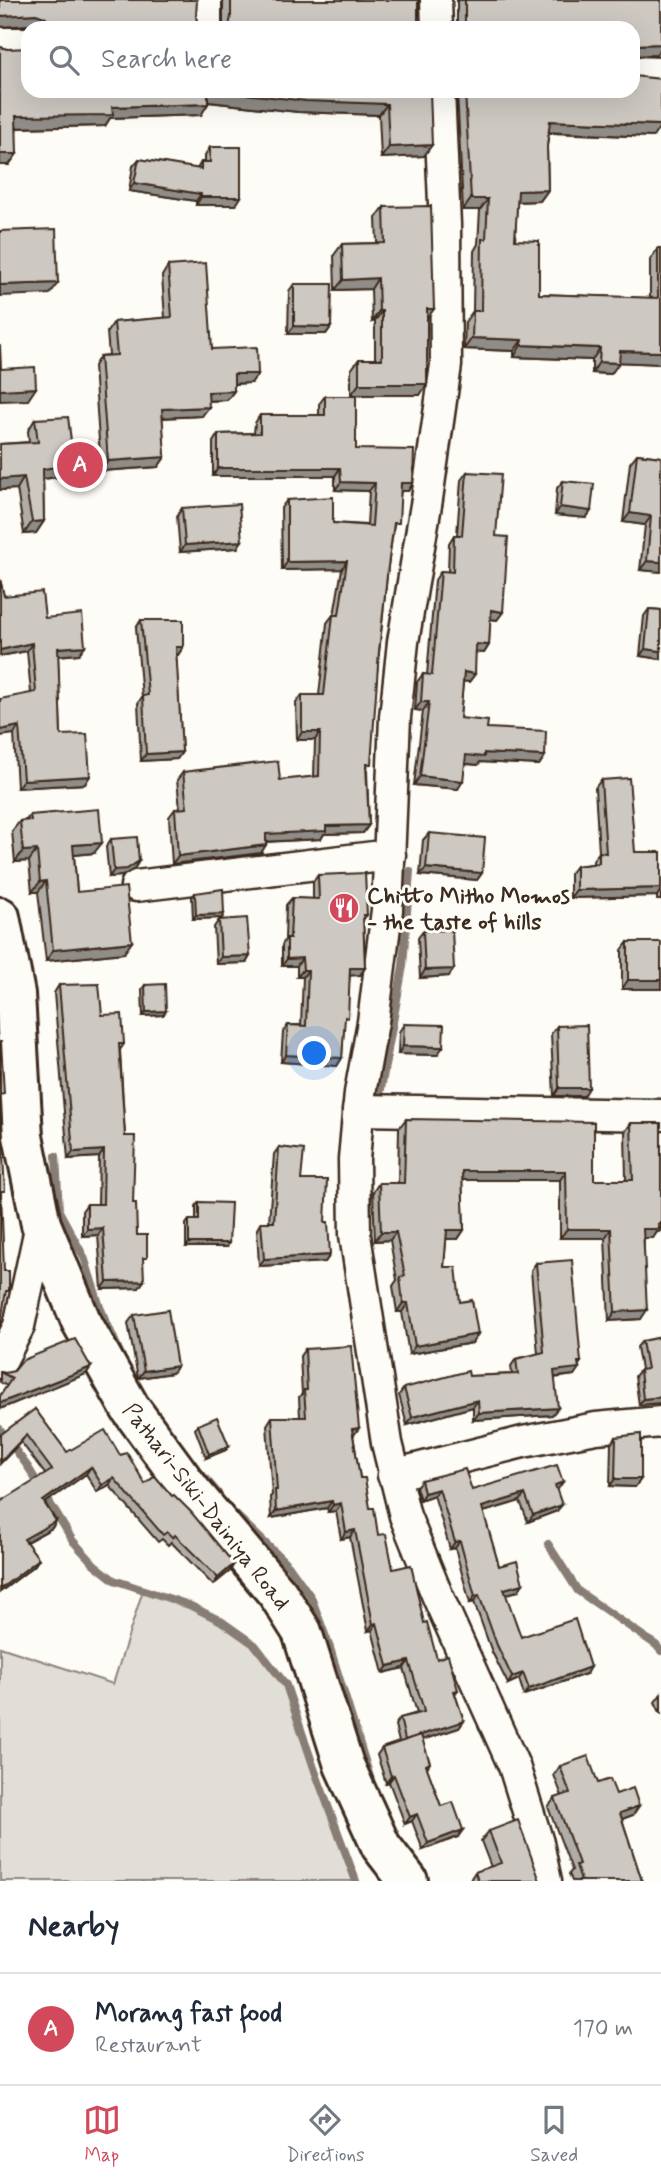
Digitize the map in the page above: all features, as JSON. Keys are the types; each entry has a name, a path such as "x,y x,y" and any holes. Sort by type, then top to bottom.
{"main road":[{"name":"Pathari-Siki-Dainiya Road","path":"0,917 15,994 23,1136 41,1224 81,1321 130,1408 191,1491 278,1594 302,1632 344,1765 382,1846 408,1881"}],"street":[{"path":"206,0 206,21"},
{"path":"436,0 437,21"},
{"path":"0,43 21,43"},
{"path":"640,72 661,72"},
{"path":"439,98 445,225 446,365 403,642 395,717 387,910 373,1022 358,1110 354,1159 355,1234 393,1475 405,1516 513,1766 538,1843 546,1881"},
{"path":"136,886 390,855"},
{"path":"358,1110 661,1115"},
{"path":"0,1363 19,1326 41,1224"},
{"path":"393,1475 523,1442 596,1428 661,1422"}],"shaded area":[{"path":"143,1590 187,1605 227,1625 265,1656 284,1684 291,1700 356,1881 0,1881 0,1647 113,1684"}],"building":[{"path":"0,0 197,0 197,21 48,21 36,14 0,16"},
{"path":"231,0 418,0 418,21 230,21"},
{"path":"465,0 661,0 661,44 640,45 640,21 465,21"},
{"path":"0,47 21,48 21,98 208,98 208,104 112,107 113,115 16,116 17,154 0,154"},
{"path":"640,77 661,79 661,125 550,121 547,146 548,190 518,191 515,240 539,241 539,294 658,298 658,248 661,248 661,352 620,351 619,363 599,362 600,348 521,345 522,340 472,338 473,311 481,311 482,239 486,239 488,199 471,199 465,98 640,98"},
{"path":"280,98 430,98 432,145 389,147 387,104"},
{"path":"210,147 241,147 241,197 201,197 201,194 134,183 139,159 201,169 201,162 210,162"},
{"path":"431,206 434,309 427,309 427,384 359,384 359,359 382,359 382,311 379,311 378,278 343,280 342,244 385,243 384,207"},
{"path":"56,229 58,283 0,285 0,231"},
{"path":"206,263 212,349 257,347 258,374 234,374 234,391 208,392 209,407 162,409 165,457 108,461 100,356 117,355 114,322 172,317 168,266"},
{"path":"294,284 332,284 331,327 294,326"},
{"path":"0,345 1,369 35,367 36,388 0,390"},
{"path":"325,396 356,396 356,449 414,450 413,483 401,483 399,523 394,523 388,566 371,764 366,764 369,825 326,826 326,831 266,834 266,845 178,856 175,809 187,808 183,772 278,761 280,780 319,776 320,732 302,732 302,695 324,695 333,615 339,615 347,561 287,562 287,500 333,497 333,523 372,526 375,483 341,482 340,468 218,468 218,434 260,433 260,415 325,415"},
{"path":"68,417 74,464 43,469 44,521 32,522 24,477 0,479 0,444 38,442 35,419"},
{"path":"637,454 661,457 661,562 647,561 651,516 630,513"},
{"path":"467,472 501,474 496,536 508,537 503,612 491,610 489,645 476,644 475,674 464,672 460,718 488,721 487,728 546,731 545,756 484,753 484,757 466,755 463,781 420,776 429,702 421,702 423,674 432,675 441,571 453,572 454,535 462,535"},
{"path":"563,481 594,484 591,511 560,507"},
{"path":"239,504 242,541 185,545 182,508"},
{"path":"0,579 4,596 42,592 45,618 82,614 85,646 58,648 61,735 87,734 90,776 23,780 19,726 0,730 0,699 36,692 32,643 0,650"},
{"path":"649,609 661,610 661,651 645,649"},
{"path":"141,620 183,620 183,647 176,647 182,752 146,754 143,696 148,695"},
{"path":"629,778 635,852 661,852 661,888 576,890 576,866 599,863 599,852 606,853 601,780"},
{"path":"99,809 102,843 73,845 77,892 126,887 132,942 53,950 46,881 40,882 37,850 23,851 20,821 31,820 30,815"},
{"path":"429,833 485,838 482,873 426,868"},
{"path":"137,837 139,861 127,869 114,870 111,839"},
{"path":"365,873 365,968 350,968 348,1018 345,1017 342,1058 286,1055 288,1025 306,1026 308,970 303,970 302,958 287,959 292,898 319,899 318,875"},
{"path":"223,889 224,914 196,915 195,893"},
{"path":"247,918 250,956 221,957 219,920"},
{"path":"452,930 454,969 425,970 423,931"},
{"path":"628,942 661,942 661,980 628,980"},
{"path":"99,984 102,1015 122,1014 124,1044 119,1044 125,1136 135,1136 133,1203 136,1203 137,1235 147,1235 147,1258 143,1258 144,1281 107,1282 103,1228 87,1229 87,1204 103,1204 104,1150 73,1152 59,985"},
{"path":"165,984 166,1011 146,1012 145,985"},
{"path":"404,1024 444,1025 443,1047 403,1046"},
{"path":"587,1025 589,1088 559,1088 557,1026"},
{"path":"0,1042 4,1094 0,1095"},
{"path":"0,1103 5,1191 1,1191 4,1271 9,1271 9,1291 6,1291 0,1327"},
{"path":"406,1119 594,1122 594,1180 633,1180 631,1123 661,1123 661,1223 658,1224 659,1229 643,1229 647,1310 615,1312 611,1229 567,1229 566,1171 462,1171 464,1230 447,1230 444,1267 456,1267 460,1302 472,1300 478,1334 415,1346 408,1303 403,1303 400,1277 405,1276 396,1232 381,1232 379,1183 404,1183"},
{"path":"279,1147 304,1150 301,1180 327,1180 325,1222 328,1222 330,1255 264,1259 261,1222 274,1222"},
{"path":"199,1202 231,1203 229,1243 189,1243 189,1220 199,1220"},
{"path":"572,1260 581,1362 578,1362 579,1368 554,1371 558,1408 479,1413 478,1400 412,1417 404,1388 468,1371 469,1376 518,1374 516,1359 544,1352 536,1263"},
{"path":"168,1310 177,1366 144,1371 134,1315"},
{"path":"661,1337 661,1397 643,1399 640,1370 647,1369 642,1341"},
{"path":"75,1339 91,1367 0,1403 0,1396 12,1378 0,1372 14,1371 23,1360"},
{"path":"351,1346 359,1428 352,1429 360,1478 365,1478 370,1508 374,1508 378,1535 386,1534 393,1569 411,1565 424,1623 427,1622 437,1659 448,1655 458,1690 454,1691 464,1721 405,1740 400,1718 424,1712 423,1707 409,1661 388,1666 377,1623 373,1624 355,1530 346,1532 341,1503 333,1505 332,1501 276,1511 272,1417 306,1417 305,1349"},
{"path":"35,1409 67,1452 105,1430 120,1455 127,1453 145,1484 155,1476 172,1496 191,1512 234,1564 218,1578 175,1535 173,1538 167,1532 163,1535 114,1478 102,1485 91,1467 43,1501 56,1521 24,1539 39,1559 0,1589 0,1502 52,1470 26,1435 0,1462 0,1435"},
{"path":"217,1417 229,1446 209,1454 198,1425"},
{"path":"641,1434 641,1479 615,1479 616,1437"},
{"path":"557,1465 563,1482 555,1485 562,1505 533,1515 525,1494 482,1507 499,1566 517,1561 523,1584 504,1589 521,1637 575,1619 590,1667 529,1689 523,1673 512,1677 497,1645 479,1595 475,1596 460,1541 455,1542 439,1489 424,1493 421,1480 465,1469 472,1490"},
{"path":"421,1735 430,1763 426,1765 441,1806 453,1802 463,1830 428,1843 417,1814 410,1817 394,1775 391,1776 382,1748"},
{"path":"588,1756 598,1783 610,1779 616,1794 633,1788 639,1806 620,1813 642,1881 581,1881 576,1865 579,1864 555,1798 570,1793 560,1766"},
{"path":"518,1820 540,1881 478,1881 475,1872 501,1863 489,1831"}],"waterway":[{"path":"379,1100 403,966 410,871"},
{"path":"56,1156 59,1211 84,1257 100,1307 122,1357"},
{"path":"0,1429 28,1467 73,1541 94,1564 114,1580 189,1605 221,1621 255,1645 286,1685 356,1881"},
{"path":"199,1471 218,1493"},
{"path":"235,1514 289,1566 311,1597 330,1648 371,1780"},
{"path":"548,1544 578,1591 661,1651"}],"place":[{"name":"Morang fast food","path":"80,465"},
{"name":"Chitto Mitho Momos - the taste of hills","path":"344,908"}]}
